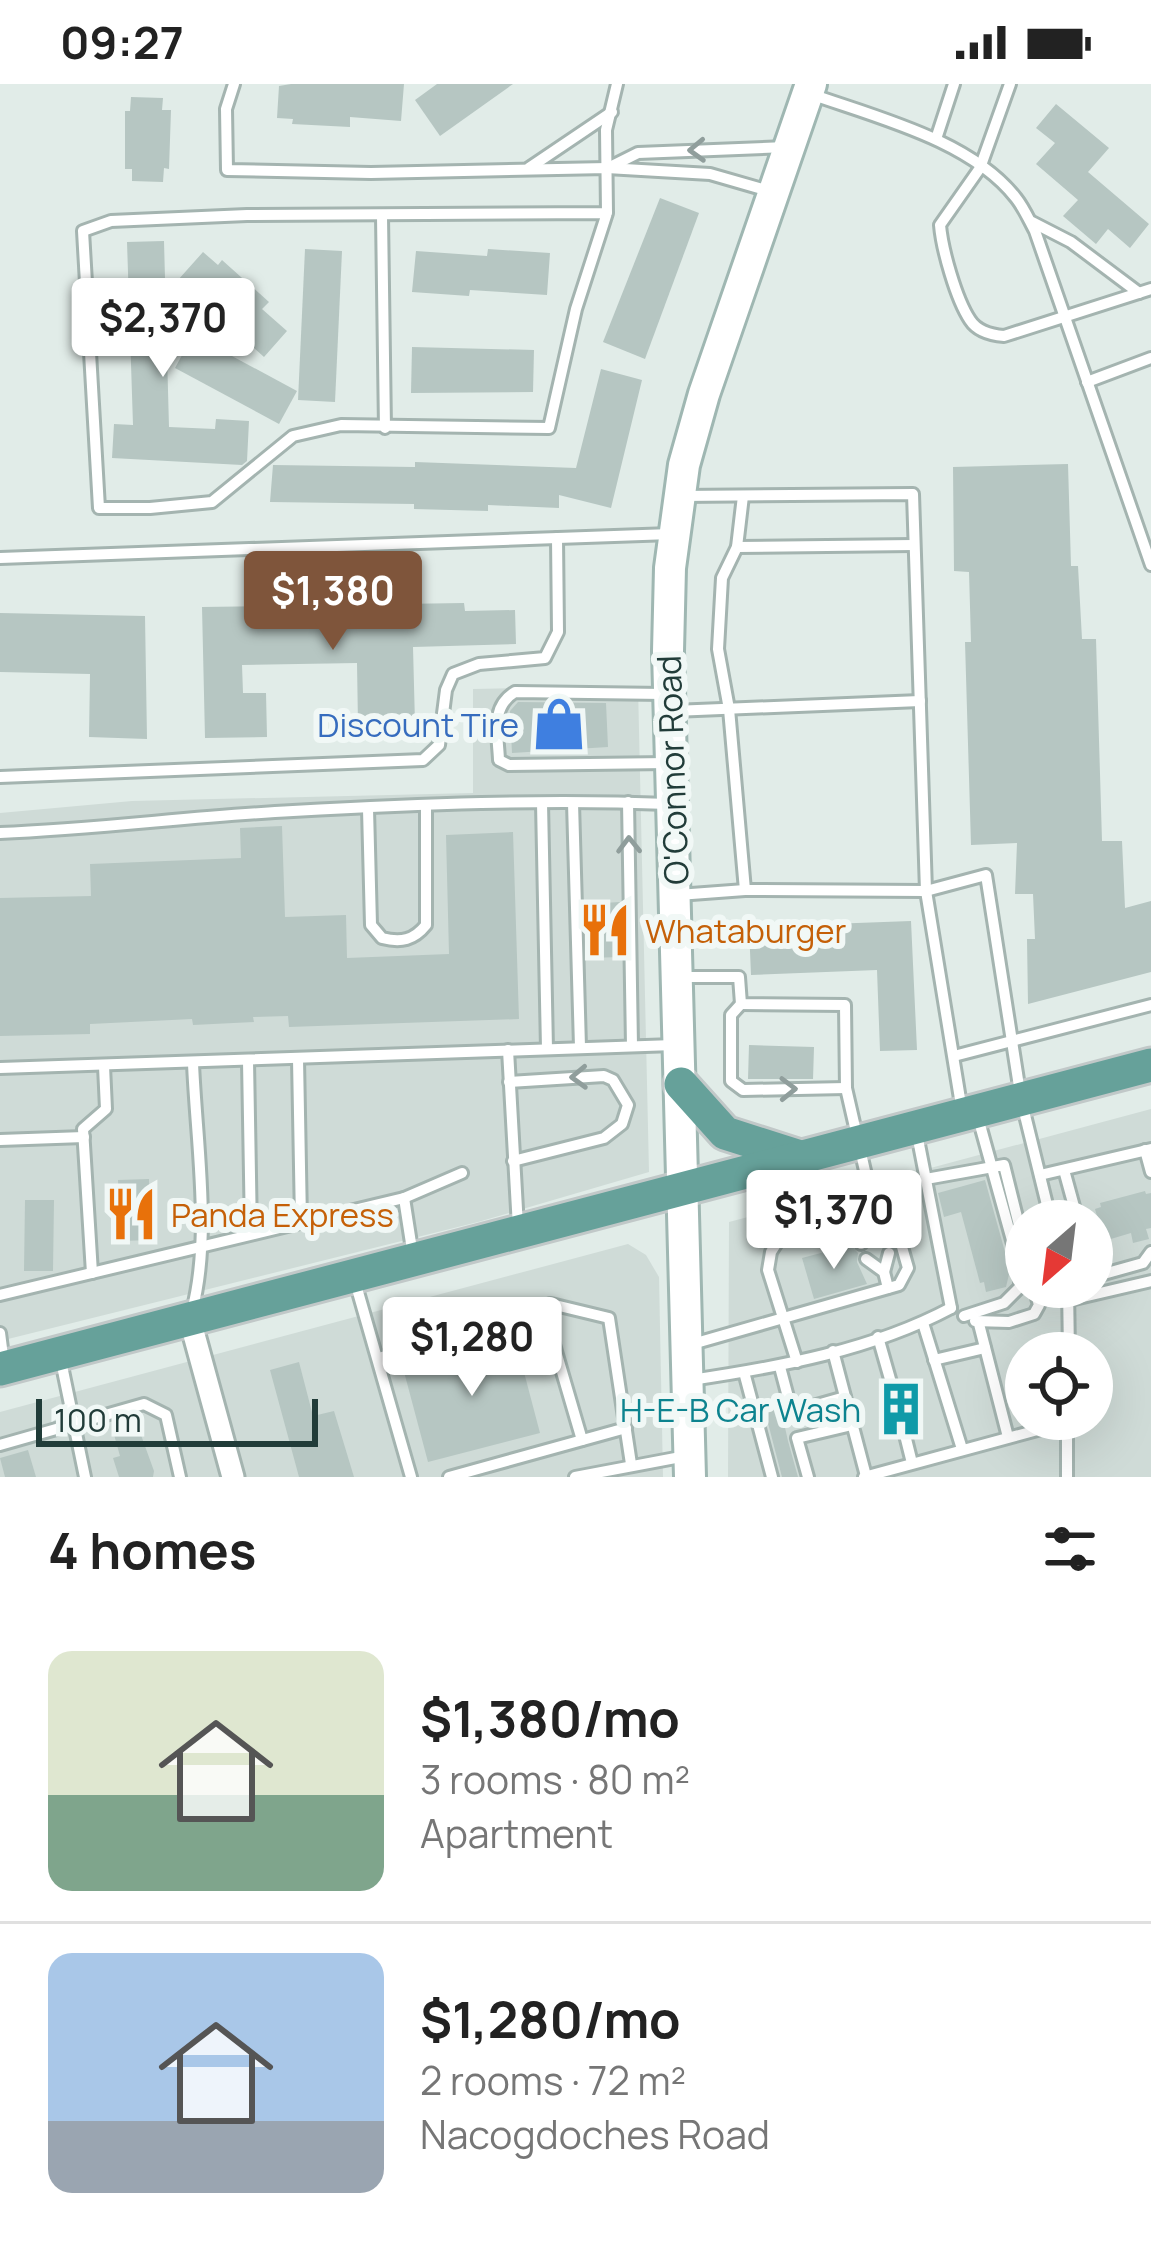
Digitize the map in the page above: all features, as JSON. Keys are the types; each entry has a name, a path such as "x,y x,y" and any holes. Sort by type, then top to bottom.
{"main road":[{"name":"O'Connor Road","path":"690,1466 670,568 684,465 704,394 810,88"},
{"path":"2,1368 1151,1065"},
{"path":"681,1084 725,1133 799,1156"}],"street":[{"path":"190,1320 233,1477"}],"lane":[{"path":"234,84 226,109 227,170 607,168 710,174 774,192"},
{"path":"607,213 247,215 110,221 83,231 99,508 212,502 293,436 341,425 549,428 577,309 607,213 606,130 616,84"},
{"path":"935,139 955,84"},
{"path":"1010,84 980,168 940,225 941,243 971,322 988,334 1004,336 1145,291"},
{"path":"810,88 935,139 1016,199 1029,220 1065,317 1151,565"},
{"path":"526,170 611,112"},
{"path":"607,168 638,152 790,147"},
{"path":"382,216 385,428"},
{"path":"1029,220 1145,291"},
{"path":"1088,382 1151,358"},
{"path":"680,496 913,494 926,891 953,1055 969,1112 992,1165 1020,1269 1020,1287 1004,1303 964,1316"},
{"path":"743,496 737,547 722,578 718,649 729,709 745,890"},
{"path":"0,558 675,533"},
{"path":"0,777 423,760 439,745 446,690 453,674 478,664 544,658 558,632 557,538"},
{"path":"737,547 914,545"},
{"path":"671,763 509,765 499,760 497,710 515,692 729,709 920,701"},
{"path":"628,802 632,1046"},
{"path":"542,803 547,1049"},
{"path":"573,803 580,1047"},
{"path":"0,832 426,806 673,804"},
{"path":"368,809 371,925 382,938 400,940 411,939 426,925 426,806"},
{"path":"675,895 745,890 926,891 986,874 1021,1099 1046,1200"},
{"path":"678,977 739,976 741,1004 731,1015 731,1081 742,1090 846,1088"},
{"path":"741,1004 845,1006 846,1088 861,1140 873,1238"},
{"path":"953,1055 1151,1005"},
{"path":"0,1068 680,1045"},
{"path":"508,1050 518,1230"},
{"path":"298,1059 301,1221"},
{"path":"248,1061 251,1233"},
{"path":"190,1320 199,1287 200,1247 193,1063"},
{"path":"92,1273 83,1130 106,1109 104,1066"},
{"path":"509,1082 604,1076 613,1080 628,1105 622,1124 604,1138 513,1160"},
{"path":"915,1126 951,1308 979,1324 1009,1322 1034,1314 1037,1308"},
{"path":"0,1140 84,1136"},
{"path":"1040,1175 1148,1150 1151,1172"},
{"path":"926,1180 1004,1165 1013,1200"},
{"path":"1064,1170 1072,1200"},
{"path":"0,1295 404,1198 462,1173"},
{"path":"404,1198 414,1259"},
{"path":"687,1346 783,1318 899,1285 908,1268 896,1226 870,1211 784,1232 771,1252 768,1270 783,1318 797,1362"},
{"path":"1113,1271 1143,1263 1151,1252"},
{"path":"878,1256 888,1288"},
{"path":"353,1275 411,1477"},
{"path":"1113,1290 1151,1281"},
{"path":"379,1358 551,1304 609,1318 631,1464"},
{"path":"543,1307 582,1440"},
{"path":"688,1380 780,1367 923,1323 951,1308"},
{"path":"923,1323 962,1449"},
{"path":"979,1324 1005,1425"},
{"path":"0,1333 2,1368"},
{"path":"878,1337 894,1393"},
{"path":"934,1360 985,1348"},
{"path":"833,1351 865,1477 1005,1438"},
{"path":"59,1352 85,1477"},
{"path":"780,1367 787,1413 845,1397"},
{"path":"744,1372 772,1470"},
{"path":"0,1445 144,1404 166,1415 180,1477"},
{"path":"802,1469 793,1439 852,1425"},
{"path":"903,1426 912,1463"},
{"path":"449,1477 626,1429"},
{"path":"1067,1440 1067,1477"},
{"path":"575,1477 631,1464 690,1466"}],"shaded area":[{"path":"638,686 649,1172 478,1222 0,1341 0,813 132,801 473,793 473,689"},
{"path":"1151,1109 1151,1477 728,1477 729,1222"},
{"path":"628,1244 646,1255 659,1277 663,1477 0,1477 0,1412"}],"building":[{"path":"404,84 401,121 350,117 350,127 292,124 293,119 277,118 279,86"},
{"path":"437,84 513,84 440,136 415,100"},
{"path":"131,97 163,98 162,110 171,110 169,169 164,168 163,182 132,181 132,169 125,169 125,111 130,111"},
{"path":"1056,104 1109,148 1088,172 1149,224 1130,248 1108,229 1096,244 1063,216 1078,200 1036,164 1055,143 1036,128"},
{"path":"660,198 699,213 645,359 603,342"},
{"path":"164,241 169,427 215,429 216,419 249,421 247,461 242,465 112,458 114,424 133,425 127,242"},
{"path":"305,249 342,251 335,402 298,400"},
{"path":"488,249 550,253 547,295 412,292 416,251 487,256"},
{"path":"203,252 218,265 222,260 269,302 262,309 287,331 264,357 178,280"},
{"path":"193,335 297,391 279,424 175,368"},
{"path":"412,347 534,350 533,392 411,393"},
{"path":"601,369 642,380 611,508 559,495 559,508 488,505 488,511 414,509 414,504 270,502 273,465 415,467 415,462 576,468"},
{"path":"1068,464 1071,566 1078,566 1082,639 1096,639 1102,841 1122,841 1125,908 1151,901 1151,972 1028,1004 1027,939 1035,939 1033,894 1015,894 1017,843 971,845 965,642 971,642 969,572 954,571 953,467"},
{"path":"464,603 465,611 515,610 516,644 413,647 415,724 358,725 357,663 242,665 243,693 266,693 267,737 205,738 202,607"},
{"path":"0,613 145,616 147,739 89,737 90,674 0,672"},
{"name":"Discount Tire","path":"518,702 606,703 608,747 512,753 510,711"},
{"path":"282,826 285,917 346,915 347,958 449,954 446,835 513,832 519,1019 289,1027 288,1016 253,1017 254,1022 193,1025 192,1019 90,1024 90,1034 0,1036 0,898 91,896 90,864 241,858 240,828"},
{"name":"Whataburger","path":"620,902 621,957 587,958 586,904"},
{"path":"911,921 917,1050 880,1051 877,970 751,975 749,927"},
{"path":"749,1045 814,1047 813,1079 748,1079"},
{"path":"149,1179 151,1240 120,1241 118,1180"},
{"path":"985,1180 1005,1252 1005,1287 986,1292 961,1212 944,1217 938,1193"},
{"path":"1151,1193 1149,1239 1133,1243 1131,1233 1113,1238 1111,1200"},
{"path":"25,1200 54,1200 53,1271 24,1271"},
{"path":"851,1245 867,1284 814,1299 802,1258"},
{"path":"506,1331 528,1344 520,1357 540,1433 428,1462 403,1368 499,1343"},
{"path":"299,1362 313,1416 334,1411 354,1477 299,1477 270,1370"},
{"path":"778,1396 798,1477 782,1477 762,1400"},
{"path":"137,1424 153,1477 119,1477 113,1458 120,1456 113,1431"},
{"path":"28,1450 36,1477 5,1477 0,1458"}],"place":[{"name":"Discount Tire","path":"559,724"},
{"name":"Whataburger","path":"605,930"},
{"name":"Panda Express","path":"131,1214"},
{"name":"H-E-B Car Wash","path":"901,1409"}]}
